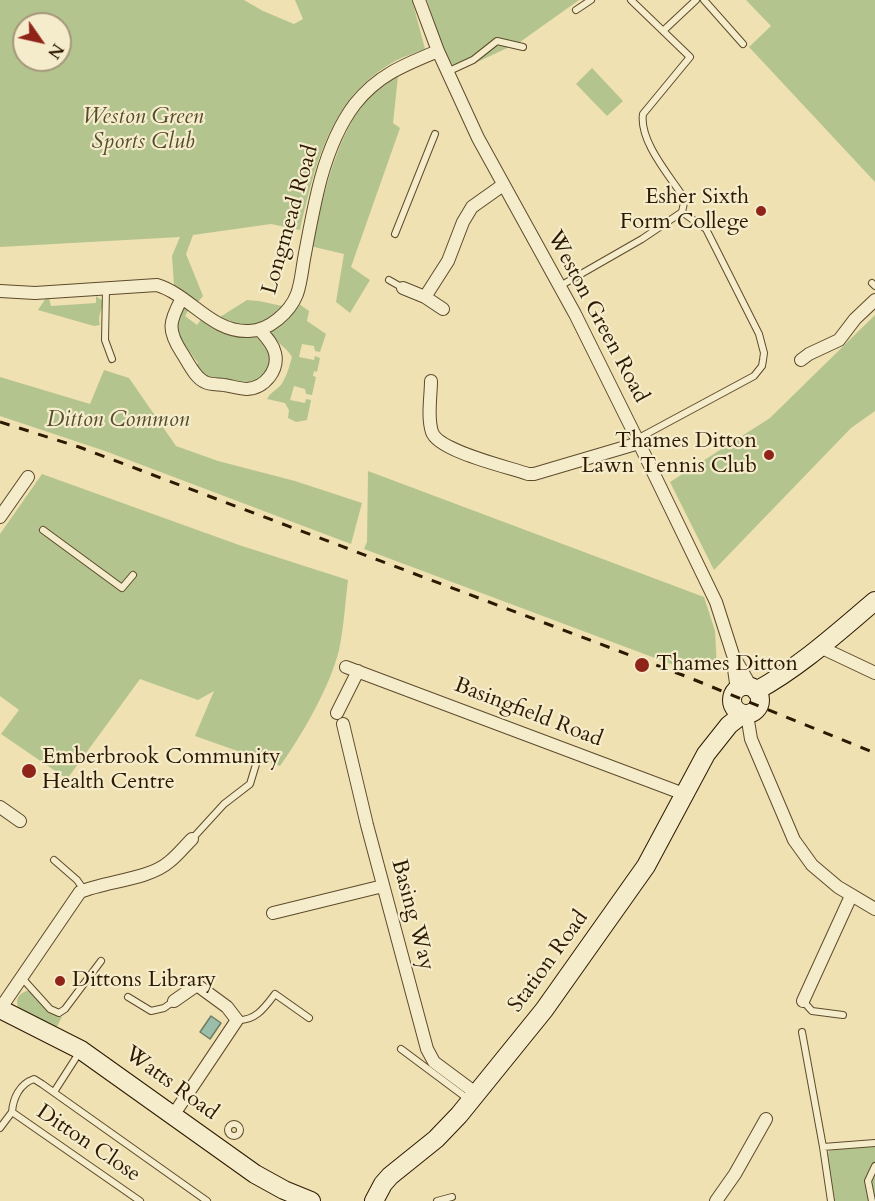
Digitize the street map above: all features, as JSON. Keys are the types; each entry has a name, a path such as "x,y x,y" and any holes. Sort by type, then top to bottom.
{"main road":[{"path":"748,689 760,700 759,707 753,712 738,716 732,697 748,689 779,678 875,600"},
{"name":"Station Road","path":"374,1201 390,1176 436,1139 474,1098 544,1010 630,890 657,847 706,754 738,716"},
{"name":"Watts Road","path":"0,1009 81,1050 271,1184 311,1201"}],"street":[{"name":"Weston Green Road","path":"419,0 447,72 503,185 575,314 716,602 733,655 748,689"},
{"name":"Longmead Road","path":"260,330 286,312 297,294 321,178 348,115 370,88 390,71 438,51"},
{"path":"425,297 448,261 463,222 472,207 503,185"},
{"path":"0,291 35,296 157,285 170,289 232,330 248,332 260,330 271,343 275,353 276,362 268,380 247,389 205,382 194,372 170,330 171,322 182,298"},
{"path":"403,288 425,297 443,309"},
{"path":"801,360 839,340 855,319 875,300"},
{"path":"430,381 432,432 436,440 452,449 528,474 638,441"},
{"path":"0,517 28,477"},
{"path":"820,647 875,673"},
{"name":"Basingfield Road","path":"340,718 352,669 684,794"},
{"path":"738,716 752,739"},
{"path":"738,716 752,739 794,840 812,865 851,896 875,909"},
{"name":"Basing Way","path":"340,718 430,1056 474,1098"},
{"path":"0,807 20,821"},
{"path":"0,1009 80,892 162,867 192,839"},
{"path":"273,913 383,886"},
{"path":"803,992 851,896"},
{"path":"174,1001 197,985 227,1007 237,1020 174,1114"},
{"path":"716,1201 735,1174 766,1119"}],"lane":[{"path":"576,10 591,0"},
{"path":"559,287 642,239 682,212 684,203 682,195 652,150 641,125 643,114 690,57 631,0"},
{"path":"663,31 696,0"},
{"path":"704,0 743,44"},
{"path":"447,72 473,60 496,41 523,47"},
{"path":"395,234 435,134"},
{"path":"638,441 754,376 762,366 764,353 759,334 706,229 682,212"},
{"path":"389,280 403,288"},
{"path":"106,288 104,336 112,359"},
{"path":"43,530 123,588 133,575"},
{"path":"192,839 224,804 250,784 257,761"},
{"path":"54,860 77,880 84,891"},
{"path":"21,977 50,1009 59,1013 65,1009 101,961"},
{"path":"803,992 812,1011 843,1015"},
{"path":"237,1020 261,1013 275,994 309,1018"},
{"path":"128,997 151,1011 164,1008 174,1001"},
{"path":"802,1032 831,1201"},
{"path":"401,1049 474,1098"},
{"name":"Ditton Close","path":"54,1092 81,1050"},
{"name":"Ditton Close","path":"140,1201 12,1112 13,1101 27,1081 34,1079 54,1092 207,1201"},
{"path":"0,1128 12,1112"},
{"path":"227,1154 239,1135"},
{"path":"823,1147 875,1143"},
{"path":"872,1201 868,1181 875,1166"},
{"path":"437,1201 452,1197"}],"green space":[{"name":"Weston Green Sports Club","path":"0,0 244,0 294,24 303,19 295,0 412,0 425,49 395,61 373,76 355,93 341,113 320,156 300,230 271,224 193,235 186,254 203,296 198,302 174,285 172,256 180,237 0,247"},
{"path":"427,0 579,0 520,42 456,72 442,46"},
{"path":"746,0 875,0 875,182 749,47 771,26"},
{"path":"592,68 623,101 607,116 576,84"},
{"path":"398,76 393,123 400,128 351,267 370,280 350,313 336,302 344,254 310,246 330,173 352,121 370,98"},
{"path":"96,296 103,301 99,318 100,325 94,326 38,310 46,298 49,298 51,306 96,303"},
{"path":"247,300 282,306 269,319 253,326 235,326 220,317"},
{"path":"299,304 309,311 307,321 326,334 320,352 315,351 314,346 302,344 299,357 314,360 315,356 320,358 317,372 314,371 313,376 316,377 312,395 306,394 305,389 294,386 290,400 305,403 306,399 311,400 307,420 296,422 288,418 289,410 285,403 267,399 283,382 292,357 272,335 272,330"},
{"path":"184,308 189,309 185,316 197,325 202,318 222,333 262,336 271,363 261,381 241,385 237,381 204,377 195,367 198,363 179,341 177,319"},
{"name":"Thames Ditton Lawn Tennis Club","path":"875,315 875,411 851,428 714,570 670,482 770,418"},
{"name":"Ditton Common","path":"104,370 129,378 176,446 218,461 295,481 362,503 351,544 105,451 0,416 0,377 90,404"},
{"path":"368,471 704,597 715,631 717,668 683,659 679,667 364,549 367,542"},
{"path":"42,474 239,545 348,580 342,633 335,664 314,710 280,766 195,736 214,691 198,700 140,679 67,779 1,734 19,710 0,696 0,534"},
{"path":"29,990 47,1011 62,1017 55,1030 18,1007 19,996"},
{"path":"875,1146 875,1201 834,1201 827,1158 829,1151 848,1147"}],"shaded area":[{"path":"211,1016 221,1023 210,1039 200,1032"}],"railway":[{"path":"0,422 79,447 685,676 875,753"}],"place":[{"name":"Esher Sixth Form College","path":"761,211"},
{"name":"Thames Ditton Lawn Tennis Club","path":"769,455"},
{"name":"Thames Ditton","path":"642,665"},
{"name":"Emberbrook Community Health Centre","path":"29,771"},
{"name":"Dittons Library","path":"60,981"}]}
